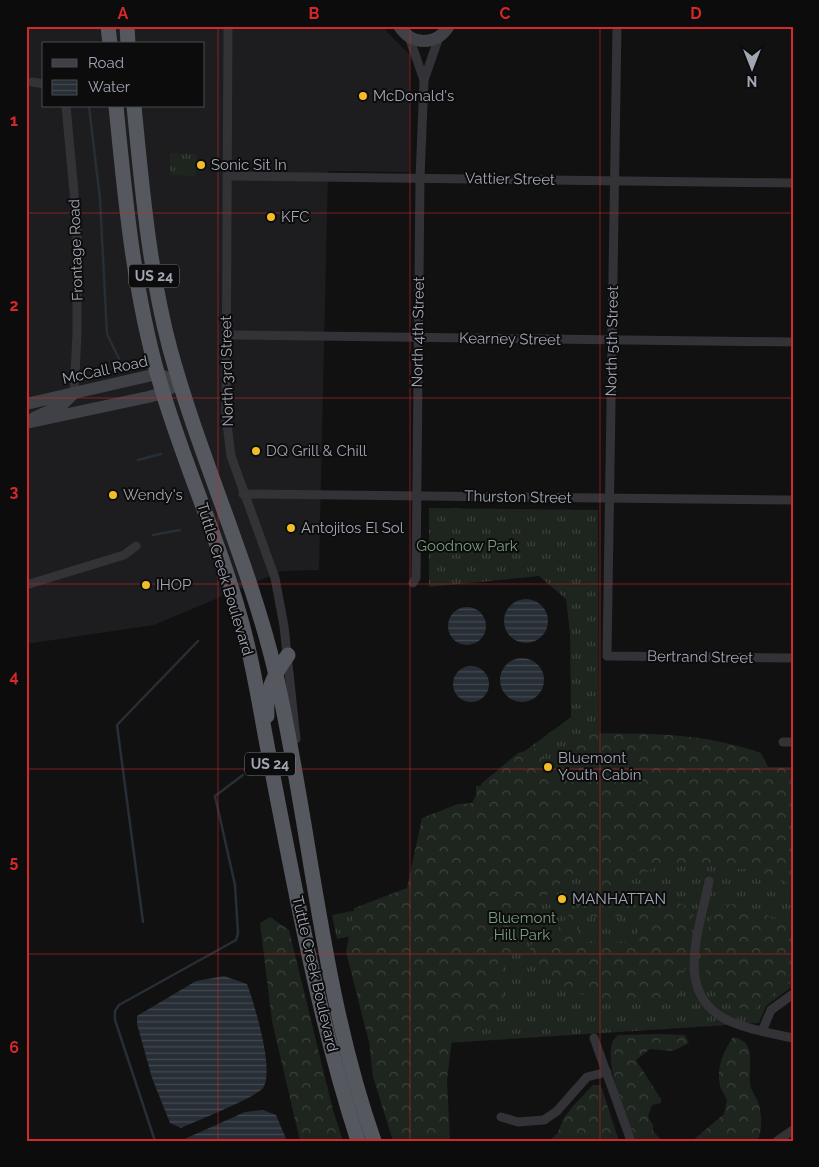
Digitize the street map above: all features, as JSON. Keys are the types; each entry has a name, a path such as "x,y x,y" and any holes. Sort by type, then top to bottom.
{"highway":[{"path":"108,26 110,42"},
{"path":"127,26 128,42"},
{"name":"Tuttle Creek Boulevard","path":"116,108 132,253 157,374 246,640 325,1022 358,1141"},
{"name":"Tuttle Creek Boulevard","path":"134,108 151,259 163,321 180,382 247,579 275,673 299,797 334,1002 351,1068 374,1141"},
{"path":"268,750 266,710 275,673 288,655"}],"main road":[{"path":"401,30 422,41 439,37 449,26"},
{"name":"McCall Road","path":"27,404 157,374 180,382"},
{"path":"26,423 163,393 180,382"},
{"path":"26,423 68,401 74,394"}],"street":[{"name":"North 3rd Street","path":"228,26 226,416 231,456 243,494 275,578 288,655 299,797"},
{"name":"North 5th Street","path":"607,656 617,26"},
{"name":"North 4th Street","path":"401,30 424,80"},
{"name":"North 4th Street","path":"413,583 416,578 415,496 420,178 424,80 439,37"},
{"path":"32,82 42,84"},
{"name":"Frontage Road","path":"66,108 77,225 77,334 74,394"},
{"name":"Vattier Street","path":"227,176 793,183"},
{"name":"Kearney Street","path":"226,335 793,342"},
{"name":"Thurston Street","path":"243,494 793,500"},
{"path":"26,585 124,555 136,546"},
{"name":"Bertrand Street","path":"607,656 793,658"},
{"path":"709,881 692,969 696,988 714,1013 736,1024 793,1038"},
{"path":"762,1031 771,1010 793,994"},
{"path":"594,1038 631,1141"},
{"path":"501,1117 518,1122 544,1120 557,1111 587,1077 607,1072"},
{"path":"777,1141 793,1130"}],"shaded area":[{"path":"26,26 386,26 386,31 410,55 409,172 328,171 319,570 282,571 154,625 26,644"}],"green space":[{"path":"170,153 197,154 196,176 170,175"},
{"name":"Bluemont Hill Park","path":"429,508 598,510 599,747 793,856 793,986 766,1006 759,1023 383,1047 356,935 337,939 332,915 414,899 476,807 476,786 505,785 506,765 571,717 570,634 566,599 539,576 429,587"},
{"name":"Bluemont Hill Park","path":"589,733 697,738 718,741 761,753 768,767 793,767 793,886 756,871 680,862 655,868 614,889 648,892 668,903 677,902 692,909 694,917 679,998 672,1003 666,999 625,1004 599,1000 568,989 542,972 529,947 539,937 554,938 560,925 582,899 594,896 583,876 569,876 547,895 534,910 527,927 527,937 511,953 504,964 501,988 506,1007 477,1029 452,1039 447,1080 450,1141 393,1141 373,1077 369,1042 346,952 354,908 407,888 422,818 458,804 472,803 482,783 518,753 537,748 543,753 541,768 546,775 558,773 570,745","holes":["638,916 638,943 579,943 579,917"]},
{"path":"734,904 747,906 793,927 793,979 752,1011 730,1004 719,994 706,972 705,946 715,906"},
{"path":"270,917 289,930 333,1110 343,1141 300,1141 272,1021 260,923"},
{"path":"618,1035 685,1035 689,1043 673,1051 650,1049 636,1060 661,1099 661,1103 652,1105 648,1117 653,1125 653,1131 662,1141 636,1141 623,1108 612,1071 612,1045"},
{"path":"733,1037 741,1040 749,1051 751,1088 758,1102 761,1117 759,1137 757,1141 692,1141 724,1114 727,1100 721,1088 719,1073 723,1054"},
{"path":"593,1085 600,1085 602,1089 619,1141 549,1141 558,1133 563,1119 573,1106"}],"water":[{"path":"530,599 542,605 547,612 547,630 542,637 535,642 522,643 514,640 507,633 504,617 507,609 514,602"},
{"path":"467,607 474,608 480,613 485,619 485,633 480,639 474,644 467,645 460,644 454,639 449,633 448,626 449,619 454,613 460,608"},
{"path":"526,658 538,664 543,671 543,689 538,696 531,701 518,702 510,699 503,692 500,676 503,668 510,661"},
{"path":"471,666 483,672 489,684 483,696 471,702 459,696 453,684 459,672"},
{"path":"224,976 247,984 262,1037 267,1067 266,1079 263,1088 258,1092 181,1128 170,1123 152,1078 137,1024 137,1016 196,981"},
{"path":"263,1110 276,1115 287,1141 180,1141 245,1112"}],"waterway":[{"path":"89,108 100,199 107,334 121,363"},
{"path":"138,460 161,454"},
{"path":"153,535 180,530"},
{"path":"143,922 117,725 198,641"},
{"path":"155,1141 115,1020 115,1011 119,1005 236,940 238,933 235,885 215,796 243,775"}],"place":[{"name":"McDonald's","path":"363,96"},
{"name":"Sonic Sit In","path":"201,165"},
{"name":"KFC","path":"271,217"},
{"name":"DQ Grill & Chill","path":"256,451"},
{"name":"Wendy's","path":"113,495"},
{"name":"Antojitos El Sol","path":"291,528"},
{"name":"IHOP","path":"146,585"},
{"name":"Bluemont Youth Cabin","path":"548,767"},
{"name":"MANHATTAN","path":"562,899"}],"park label":[{"name":"Goodnow Park","path":"467,546"}]}
